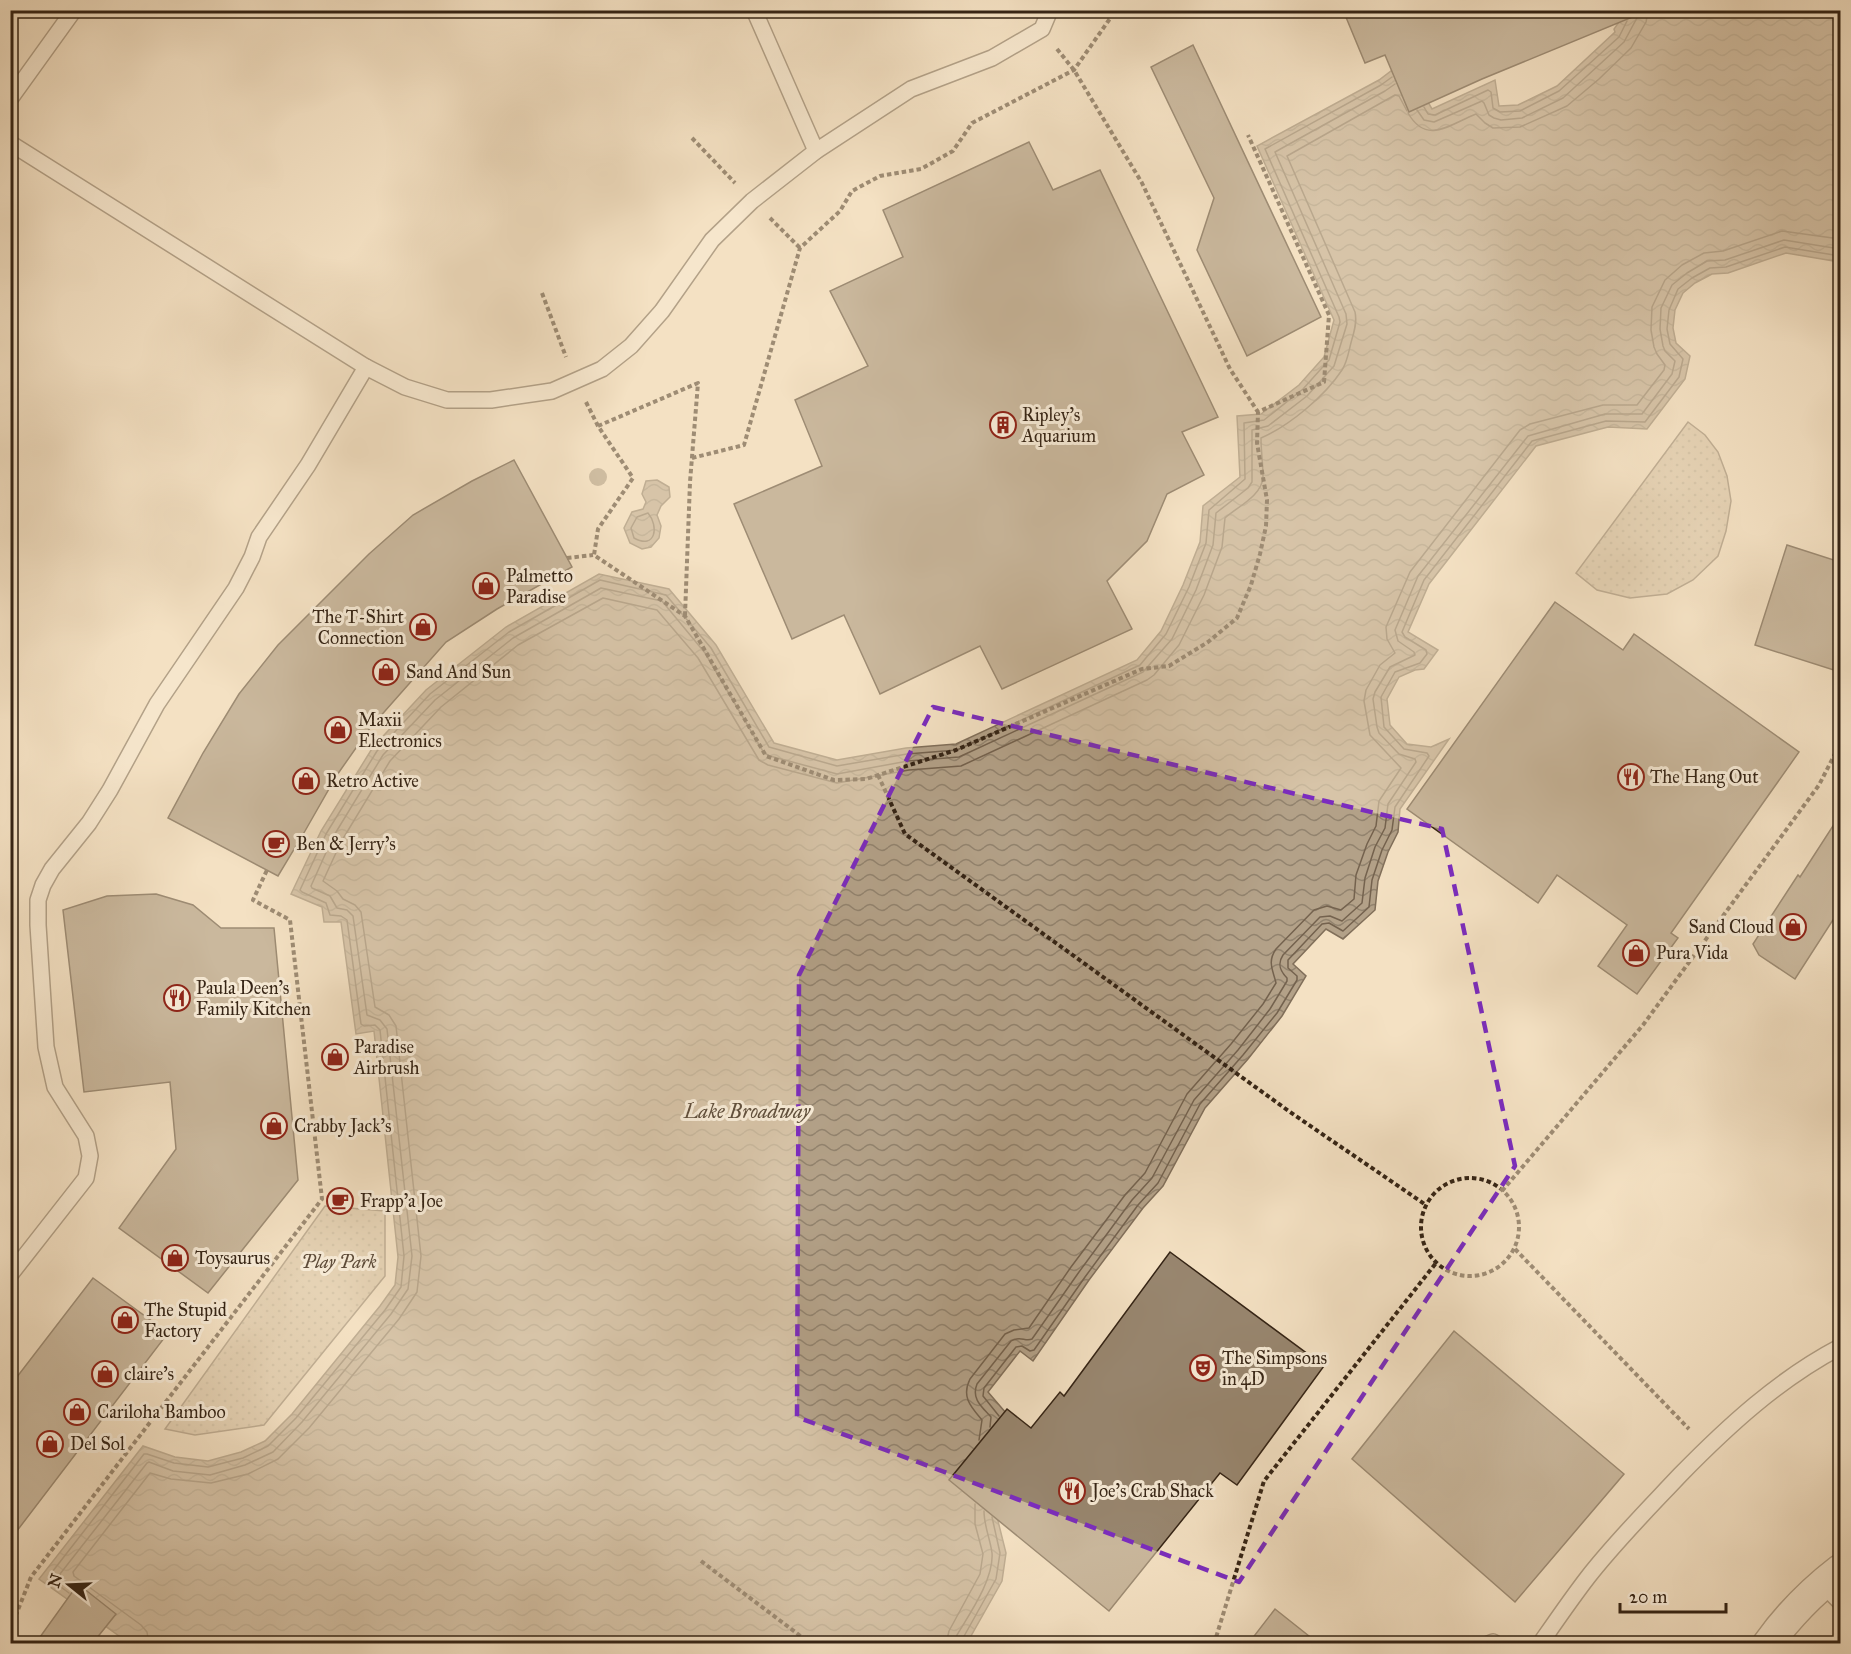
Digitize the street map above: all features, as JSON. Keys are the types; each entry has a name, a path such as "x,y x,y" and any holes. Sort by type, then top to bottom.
{"street":[{"path":"1768,1644 1775,1634 1834,1586"}],"lane":[{"path":"10,99 74,10"},
{"path":"754,10 816,152"},
{"path":"10,143 366,367 405,387 447,400 491,400 552,391 602,369 631,346 679,288 712,240 752,201 816,152 911,89 992,58 1042,29 1050,10"},
{"path":"10,1275 86,1178 90,1156 86,1136 55,1087 46,1047 38,900 52,869 89,823 158,704 236,588 252,557 259,537 308,465 366,367"},
{"path":"1540,1644 1596,1568 1638,1519 1707,1448 1763,1398 1840,1347"},
{"path":"1488,1644 1493,1642 1496,1644"}],"path":[{"path":"692,458 744,445 800,248 840,211 852,191 880,176 921,169 953,151 972,123 1074,70 1116,10"},
{"path":"567,558 594,555 685,616 766,756 834,780 866,779 956,750 1142,669 1169,666 1208,642 1237,618 1251,585 1266,526 1267,500 1257,443 1258,412 1230,369 1142,183 1074,70 1042,29"},
{"path":"1248,135 1329,315 1324,382 1258,412"},
{"path":"542,293 564,353 598,426 633,478 598,529 594,555"},
{"path":"598,426 698,383 686,560 685,616"},
{"path":"1502,1191 1643,1025 1819,785 1840,744"},
{"path":"878,775 905,834 1290,1112 1426,1205"},
{"path":"10,1630 31,1577 322,1199 290,920 253,900 267,870"},
{"path":"1467,1178 1484,1180 1502,1191 1511,1200 1518,1215 1519,1232 1515,1249 1506,1261 1479,1276 1464,1276 1448,1272 1436,1263 1427,1251 1422,1236 1422,1220 1426,1205 1436,1191 1450,1182 1467,1178"},
{"path":"1515,1249 1707,1448"},
{"path":"1214,1644 1264,1481 1436,1263"},
{"path":"701,1561 811,1644"}],"highlighted area":[{"path":"933,707 1442,829 1515,1166 1239,1582 797,1417 799,975"}],"green space":[{"path":"1688,422 1705,435 1718,452 1727,476 1731,501 1726,531 1718,556 1693,580 1667,594 1630,598 1597,590 1576,573"},
{"name":"Play Park","path":"325,1206 385,1211 385,1276 264,1425 195,1435 165,1429"}],"water":[{"name":"Lake Broadway","path":"1686,10 1840,11 1840,262 1786,253 1728,273 1712,274 1695,283 1683,293 1675,310 1673,328 1676,343 1690,356 1685,379 1647,429 1608,427 1536,446 1429,584 1408,632 1438,650 1424,669 1399,677 1387,699 1390,725 1407,744 1431,747 1449,739 1400,809 1398,832 1378,881 1375,910 1343,939 1326,929 1293,964 1306,976 1282,1016 1205,1108 1163,1186 1143,1208 1089,1280 1033,1361 1020,1351 988,1392 1006,1413 999,1463 998,1521 1006,1553 1002,1581 967,1643 129,1643 39,1579 143,1446 175,1457 208,1461 241,1452 265,1441 292,1414 395,1285 398,1257 374,1031 356,1034 341,922 324,922 322,907 291,894 321,831 373,747 426,690 506,627 599,574 669,589 716,645 774,743 837,760 906,748 956,744 1137,660 1161,631 1183,585 1200,542 1203,506 1240,477 1237,416 1261,414 1299,385 1324,357 1334,320 1257,146 1379,80 1404,61 1432,109 1495,80 1499,106 1518,105 1557,86 1615,32 1614,29 1626,12 1682,13"},
{"path":"657,480 669,487 670,497 661,506 657,515 661,526 659,538 651,547 642,549 630,543 624,528 632,512 643,509 646,502 642,494 646,481"}],"building":[{"path":"1343,10 1647,11 1482,79 1409,112 1385,55 1365,63"},
{"path":"1193,45 1321,317 1247,356 1197,250 1214,198 1151,67"},
{"name":"Ripley's Aquarium","path":"1029,142 1053,190 1100,170 1218,417 1182,432 1204,475 1167,494 1147,541 1107,581 1132,629 1002,689 980,646 880,694 844,615 792,639 734,504 822,466 795,400 868,366 830,291 903,257 883,210"},
{"path":"514,460 572,567 497,609 446,642 370,728 337,775 278,876 168,818 203,753 239,694 278,645 369,554 413,515"},
{"path":"1787,545 1840,562 1840,672 1755,645"},
{"path":"1555,602 1623,650 1634,634 1799,752 1671,933 1678,938 1637,994 1598,966 1627,925 1557,875 1538,903 1407,809"},
{"path":"1840,815 1840,909 1795,979 1759,955 1753,944"},
{"path":"156,894 193,905 221,928 274,928 298,1180 208,1293 119,1228 176,1149 170,1082 84,1092 63,910 107,896"},
{"path":"1170,1252 1324,1366 1237,1485 1220,1473 1109,1611 949,1480 1007,1409 1031,1428 1060,1392 1064,1396"},
{"path":"93,1278 168,1333 10,1540 10,1386"},
{"path":"1454,1331 1624,1474 1515,1602 1352,1459"},
{"path":"78,1584 116,1614 92,1644 35,1644"},
{"path":"1275,1609 1319,1644 1248,1644"}],"place":[{"name":"Ripley's Aquarium","path":"1003,425"},
{"name":"Palmetto Paradise","path":"486,586"},
{"name":"The T-Shirt Connection","path":"423,627"},
{"name":"Sand And Sun","path":"386,672"},
{"name":"Maxii Electronics","path":"338,730"},
{"name":"The Hang Out","path":"1631,777"},
{"name":"Retro Active","path":"306,781"},
{"name":"Ben & Jerry's","path":"276,844"},
{"name":"Sand Cloud","path":"1793,927"},
{"name":"Pura Vida","path":"1636,953"},
{"name":"Paula Deen's Family Kitchen","path":"177,998"},
{"name":"Paradise Airbrush","path":"335,1057"},
{"name":"Crabby Jack's","path":"274,1126"},
{"name":"Frapp'a Joe","path":"340,1201"},
{"name":"Toysaurus","path":"175,1258"},
{"name":"The Stupid Factory","path":"125,1320"},
{"name":"The Simpsons in 4D","path":"1203,1368"},
{"name":"claire's","path":"105,1374"},
{"name":"Cariloha Bamboo","path":"77,1412"},
{"name":"Del Sol","path":"50,1444"},
{"name":"Joe's Crab Shack","path":"1072,1491"}]}
